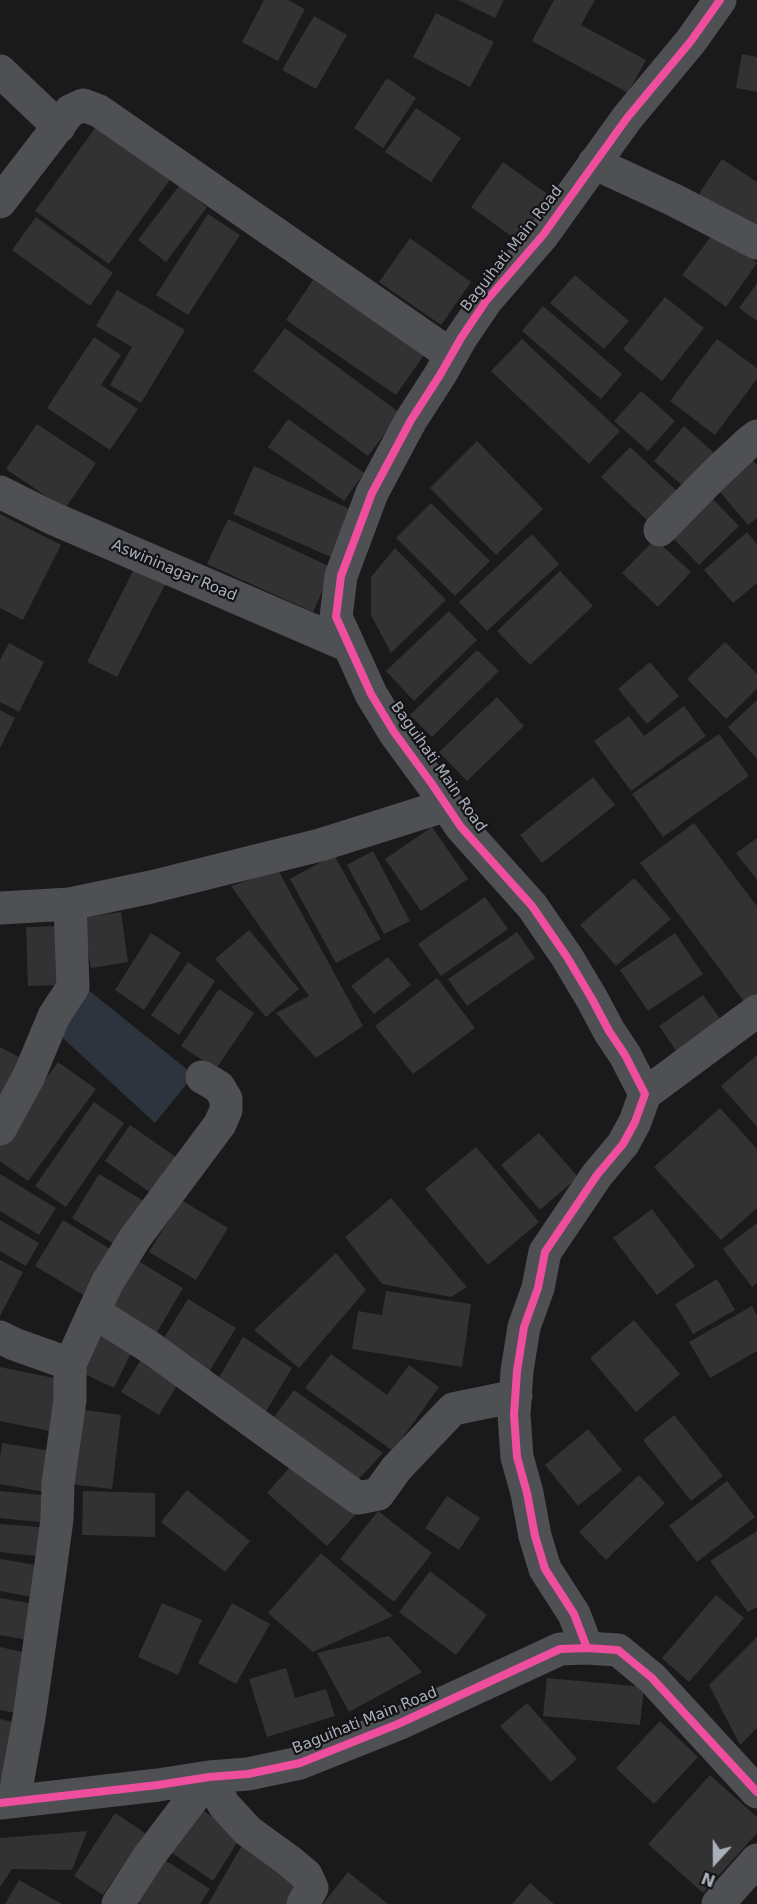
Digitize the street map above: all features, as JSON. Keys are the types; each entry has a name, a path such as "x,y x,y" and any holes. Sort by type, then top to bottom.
{"street":[{"name":"Baguihati Main Road","path":"645,1094 626,1055 609,1031 567,957 532,906 461,827 394,732 370,694 336,617 341,576 372,493 411,420 460,338 486,302 543,235 627,118 691,41 720,0"},
{"path":"0,71 59,127"},
{"path":"0,202 70,111 83,105 99,111 451,356"},
{"path":"594,163 676,201 757,243"},
{"path":"660,530 757,436"},
{"name":"Aswininagar Road","path":"0,492 52,518 349,646"},
{"path":"0,908 70,904 151,886 320,845 447,805"},
{"path":"0,1130 29,1076 54,1016 73,987 70,904"},
{"path":"587,1648 574,1614 545,1569 517,1456 514,1415 517,1371 524,1327 538,1288 545,1252 597,1175 623,1144 635,1122 645,1094 757,1011"},
{"path":"7,1801 29,1718 53,1550 58,1483 70,1400 70,1364 106,1283 135,1238 220,1124 226,1110 226,1099 219,1087 202,1077"},
{"path":"94,1312 151,1348 358,1498 378,1494 396,1469 453,1409 516,1396"},
{"path":"0,1337 70,1364"},
{"name":"Baguihati Main Road","path":"7,1801 248,1774 300,1763 398,1724 560,1649 587,1648 618,1650 652,1678 757,1792"},
{"path":"118,1904 149,1856 209,1777 224,1805 248,1831 306,1875 312,1888 303,1904"},
{"path":"718,1904 757,1860"}],"shaded area":[{"path":"86,988 194,1075 155,1123 53,1029"}],"building":[{"path":"264,0 288,0 305,9 278,61 242,42"},
{"path":"458,0 504,0 495,18"},
{"path":"554,0 595,0 581,25 646,60 628,93 532,41"},
{"path":"436,13 494,42 470,87 413,57"},
{"path":"314,16 347,35 316,89 282,70"},
{"path":"742,54 757,57 757,92 736,88"},
{"path":"387,78 416,98 383,148 354,128"},
{"path":"416,108 461,138 431,182 385,152"},
{"path":"98,124 172,177 109,264 35,211"},
{"path":"722,159 757,182 757,225 754,230 699,194"},
{"path":"503,162 550,196 518,241 471,207"},
{"path":"179,186 207,207 166,262 138,240"},
{"path":"208,214 240,235 188,315 156,295"},
{"path":"36,217 113,273 90,306 12,250"},
{"path":"715,231 757,263 726,307 682,275"},
{"path":"410,238 471,282 441,325 379,282"},
{"path":"575,275 629,321 604,349 550,303"},
{"path":"313,280 424,355 396,395 286,320"},
{"path":"757,283 757,321 739,308"},
{"path":"117,290 185,330 141,403 110,385 132,347 96,326"},
{"path":"665,297 704,328 662,381 623,349"},
{"path":"543,306 622,374 601,399 522,331"},
{"path":"285,328 400,413 368,456 253,371"},
{"path":"94,337 121,355 101,385 138,409 110,450 47,408"},
{"path":"522,339 620,431 589,464 491,371"},
{"path":"717,339 757,368 757,379 715,435 670,401"},
{"path":"641,391 675,421 648,451 614,421"},
{"path":"288,419 364,473 344,501 268,447"},
{"path":"37,424 96,463 65,509 6,469"},
{"path":"684,426 722,460 692,494 654,461"},
{"path":"477,441 543,509 496,555 430,488"},
{"path":"630,447 678,492 649,522 601,477"},
{"path":"749,456 757,465 757,518 748,525 714,485"},
{"path":"254,466 352,510 331,557 233,514"},
{"path":"710,496 739,526 699,565 670,535"},
{"path":"431,503 490,561 455,596 396,538"},
{"path":"0,514 61,545 23,620 0,608"},
{"path":"228,519 333,568 313,612 207,564"},
{"path":"747,532 757,544 757,583 733,603 704,570"},
{"path":"532,534 559,564 487,631 459,602"},
{"path":"655,539 691,572 658,607 622,573"},
{"path":"395,548 446,600 391,653 371,615 371,577"},
{"path":"136,565 167,581 117,677 87,662"},
{"path":"560,571 593,606 530,665 497,631"},
{"path":"449,611 477,640 414,701 386,671"},
{"path":"725,642 757,674 757,689 726,719 687,679"},
{"path":"9,643 44,662 19,712 0,702 0,660"},
{"path":"477,650 499,671 432,737 410,715"},
{"path":"650,662 679,696 647,724 618,689"},
{"path":"497,697 524,726 467,781 439,752"},
{"path":"757,700 757,759 728,727"},
{"path":"684,706 706,736 631,791 594,741 629,716 644,736"},
{"path":"0,710 15,718 0,748"},
{"path":"719,734 749,776 663,837 632,794"},
{"path":"593,777 615,805 542,863 520,835"},
{"path":"694,823 757,906 757,1002 749,1008 640,863"},
{"path":"432,827 468,879 421,911 385,859"},
{"path":"757,838 757,880 736,853"},
{"path":"373,851 410,921 384,934 347,865"},
{"path":"334,855 381,939 336,963 290,879"},
{"path":"278,870 363,1026 316,1058 276,1013 309,996 231,886"},
{"path":"634,878 671,919 616,966 580,925"},
{"path":"485,897 508,929 441,976 418,944"},
{"path":"121,912 128,962 91,968 82,918"},
{"path":"65,926 67,985 28,986 26,927"},
{"path":"249,930 299,989 266,1017 215,959"},
{"path":"517,932 535,958 467,1006 448,979"},
{"path":"151,933 181,953 144,1010 115,990"},
{"path":"675,933 703,974 648,1011 620,970"},
{"path":"388,957 411,985 374,1014 351,986"},
{"path":"188,962 215,981 179,1035 151,1015"},
{"path":"437,978 475,1028 413,1074 375,1026"},
{"path":"219,989 254,1013 216,1069 181,1046"},
{"path":"703,995 726,1027 681,1058 659,1026"},
{"path":"0,1047 25,1060 0,1110"},
{"path":"757,1055 757,1127 721,1086"},
{"path":"58,1062 96,1089 28,1181 0,1161 0,1142"},
{"path":"94,1102 124,1123 66,1207 35,1186"},
{"path":"720,1108 757,1149 757,1208 721,1240 654,1167"},
{"path":"130,1125 183,1162 158,1198 105,1161"},
{"path":"539,1133 578,1177 540,1210 501,1165"},
{"path":"476,1147 539,1222 488,1265 425,1189"},
{"path":"0,1174 56,1208 39,1235 0,1211"},
{"path":"99,1174 149,1204 122,1249 72,1218"},
{"path":"391,1198 467,1287 451,1297 382,1284 345,1237"},
{"path":"181,1200 228,1228 196,1280 149,1252"},
{"path":"652,1209 695,1266 657,1295 613,1238"},
{"path":"0,1220 39,1243 26,1266 0,1251"},
{"path":"63,1220 118,1254 90,1299 35,1266"},
{"path":"757,1223 757,1283 752,1287 723,1249"},
{"path":"336,1253 366,1290 299,1368 254,1330"},
{"path":"130,1256 183,1288 154,1337 100,1304"},
{"path":"0,1260 23,1272 0,1316"},
{"path":"717,1279 735,1310 693,1334 675,1304"},
{"path":"386,1291 471,1304 462,1367 352,1349 358,1311 382,1315"},
{"path":"188,1299 236,1328 207,1375 159,1346"},
{"path":"752,1306 757,1316 757,1351 710,1378 689,1342"},
{"path":"634,1320 680,1374 636,1412 590,1358"},
{"path":"92,1329 133,1349 114,1388 74,1369"},
{"path":"243,1337 292,1368 265,1413 215,1384"},
{"path":"145,1353 182,1377 159,1415 121,1392"},
{"path":"331,1354 387,1395 409,1365 439,1387 393,1451 305,1388"},
{"path":"0,1367 64,1380 55,1432 0,1421"},
{"path":"294,1390 383,1453 353,1485 268,1425"},
{"path":"78,1409 121,1415 112,1489 68,1484"},
{"path":"674,1415 723,1476 691,1501 643,1440"},
{"path":"588,1429 622,1470 578,1506 545,1465"},
{"path":"2,1443 58,1452 51,1493 0,1484"},
{"path":"296,1460 356,1514 327,1546 267,1493"},
{"path":"639,1475 665,1503 606,1560 579,1532"},
{"path":"727,1481 755,1517 697,1562 669,1526"},
{"path":"187,1490 250,1541 225,1572 161,1522"},
{"path":"0,1491 51,1496 49,1523 0,1518"},
{"path":"83,1491 155,1493 155,1537 82,1535"},
{"path":"447,1496 480,1518 459,1550 425,1528"},
{"path":"378,1511 432,1553 394,1602 340,1559"},
{"path":"0,1524 51,1528 48,1557 0,1552"},
{"path":"757,1531 757,1607 748,1612 710,1561"},
{"path":"321,1553 393,1616 313,1652 268,1613"},
{"path":"0,1559 48,1567 42,1599 0,1591"},
{"path":"430,1571 487,1615 456,1655 399,1612"},
{"path":"716,1595 744,1618 689,1682 662,1658"},
{"path":"0,1598 40,1605 33,1641 0,1635"},
{"path":"162,1603 202,1620 178,1675 138,1657"},
{"path":"232,1603 270,1624 236,1684 198,1663"},
{"path":"389,1636 422,1672 349,1712 317,1653"},
{"path":"757,1637 757,1728 740,1745 709,1685"},
{"path":"0,1647 32,1654 20,1714 0,1710"},
{"path":"286,1668 295,1698 326,1689 335,1716 267,1737 249,1679"},
{"path":"547,1678 644,1687 640,1725 543,1716"},
{"path":"527,1703 577,1759 551,1782 500,1726"},
{"path":"0,1719 17,1723 5,1780 0,1781"},
{"path":"660,1721 698,1757 654,1804 616,1768"},
{"path":"710,1775 757,1817 757,1833 703,1893 648,1844"},
{"path":"195,1804 240,1838 213,1881 165,1848"},
{"path":"115,1813 145,1833 103,1895 74,1876"},
{"path":"87,1831 72,1870 12,1869 0,1887 0,1838"},
{"path":"245,1840 303,1883 290,1904 208,1904"},
{"path":"157,1855 210,1889 200,1904 141,1904 130,1897"},
{"path":"348,1872 388,1904 323,1904"},
{"path":"19,1880 62,1904 5,1904"},
{"path":"530,1883 554,1904 512,1904"}],"cycle path":[{"path":"587,1648 574,1614 545,1569 535,1536 517,1457 514,1415 517,1371 524,1327 538,1288 545,1252 597,1175 623,1144 635,1122 645,1094 625,1055 567,957 532,906 461,827 394,732 371,694 336,617 341,576 372,493 411,420 461,338 486,301 543,235 627,118 691,41 720,0"},
{"path":"0,1803 248,1774 300,1763 398,1724 560,1649 587,1648 618,1650 652,1678 757,1792"}]}
